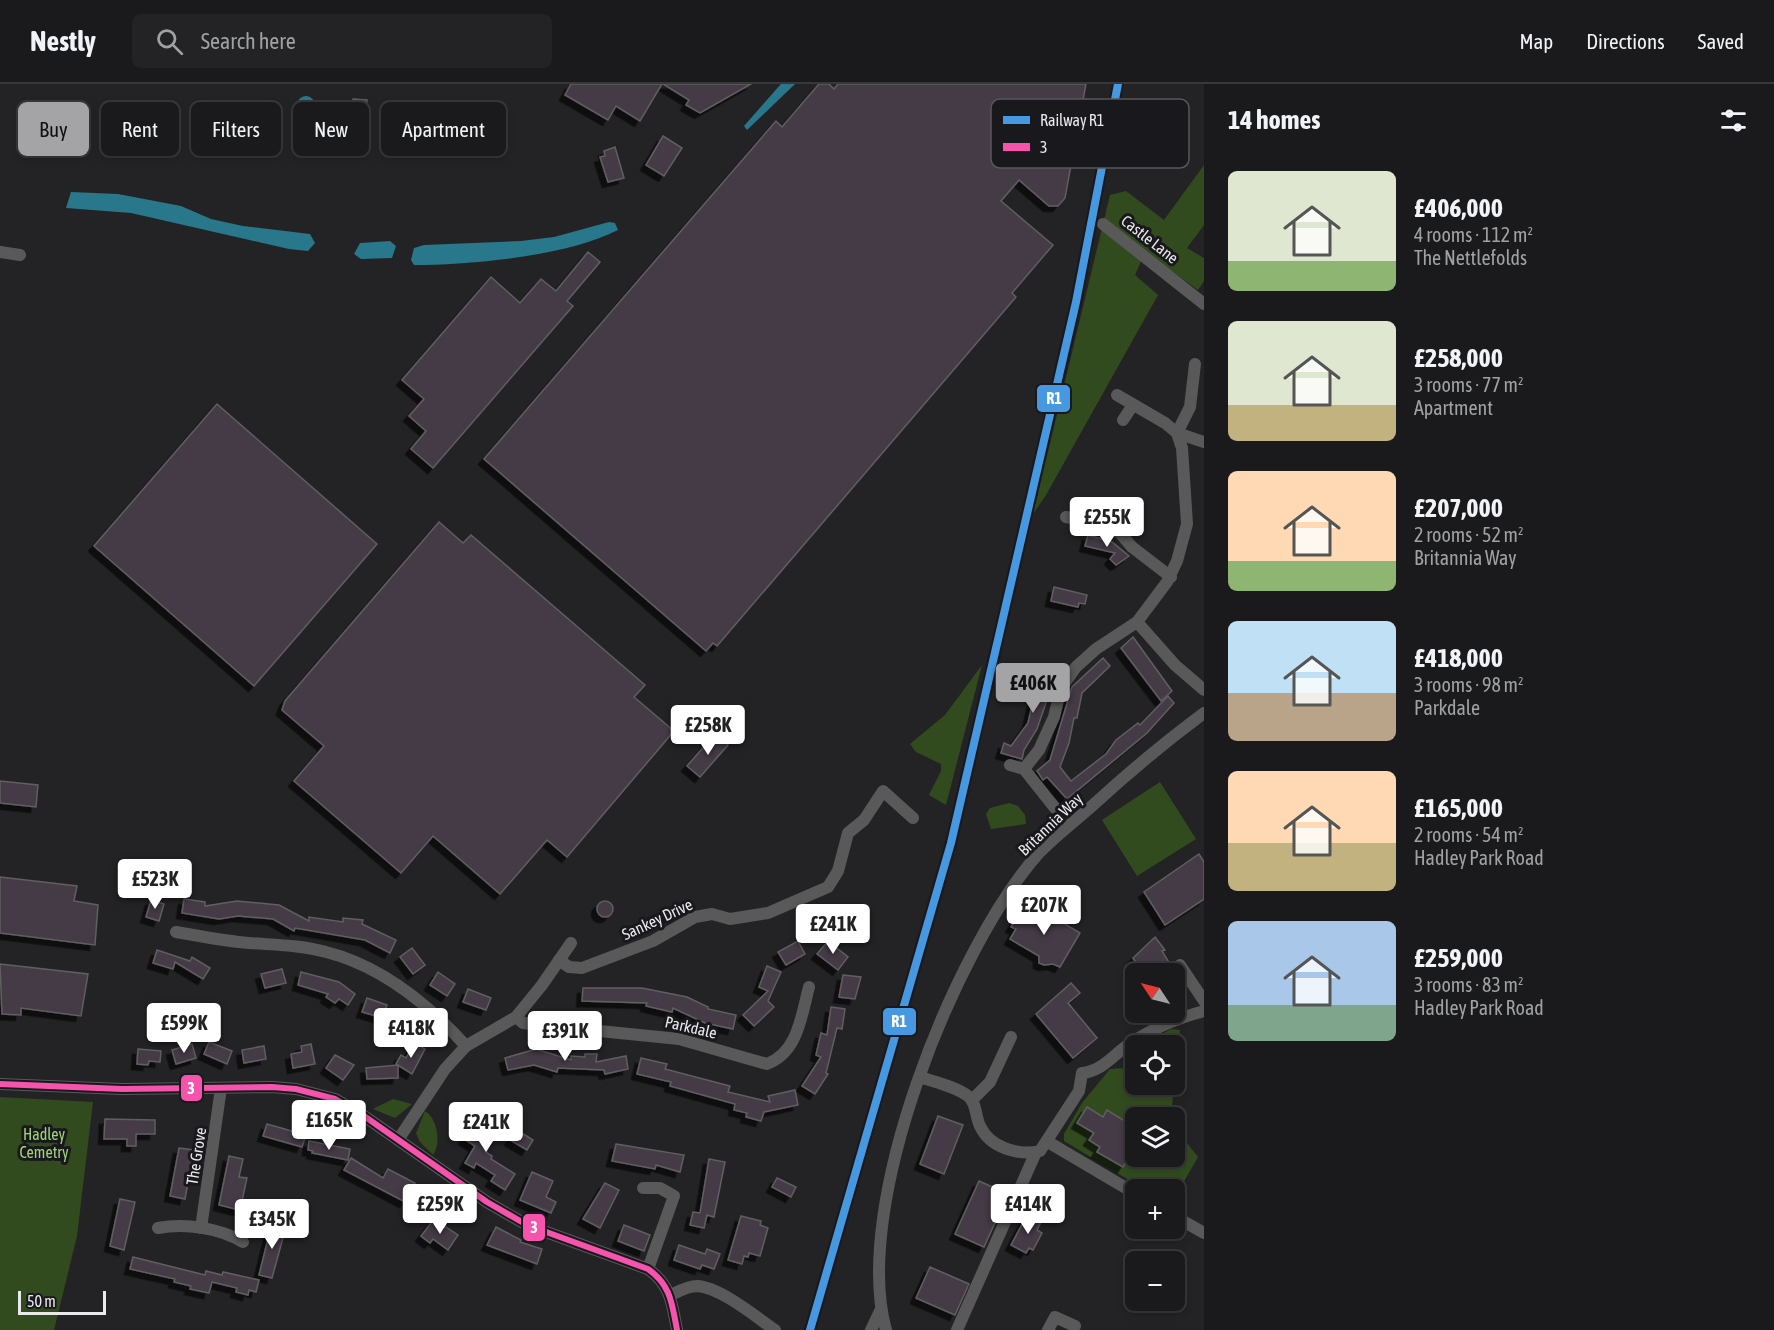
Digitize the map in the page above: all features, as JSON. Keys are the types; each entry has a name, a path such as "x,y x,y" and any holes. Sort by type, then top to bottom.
{"street":[{"name":"Castle Lane","path":"1103,224 1204,304"},
{"path":"0,252 20,255"},
{"path":"1024,770 1039,750 1054,717 1061,688 1076,667 1096,649 1137,622 1171,577 1187,524 1182,448 1177,433 1190,407 1195,364"},
{"path":"1118,395 1165,423 1177,433 1204,442"},
{"path":"1123,420 1133,405"},
{"path":"1066,517 1106,525 1120,533 1132,548 1171,577"},
{"path":"1137,622 1175,665 1204,690"},
{"name":"Britannia Way","path":"880,1311 881,1229 895,1159 920,1077 956,983 1014,884 1064,829 1127,774 1204,713"},
{"path":"1010,765 1024,770 1055,807"},
{"name":"Sankey Drive","path":"559,960 569,967 582,968 653,941 695,917 712,914 730,919 768,913 828,886 838,871 848,833 864,820 883,791 913,818"},
{"path":"176,932 327,952 366,966 420,1001 466,1046"},
{"path":"398,1140 445,1069 466,1046 516,1017 571,943"},
{"path":"1185,972 1204,1000"},
{"name":"Parkdale","path":"516,1017 522,1023 679,1039 767,1064 780,1059 790,1048 809,987"},
{"path":"920,1077 963,1093 972,1100 980,1126 992,1140 1018,1153 1036,1152 1044,1149 1080,1091 1082,1073 1093,1072 1128,1045 1176,1018 1204,1011"},
{"path":"972,1100 990,1082 1011,1037"},
{"path":"0,1084 98,1088 272,1087 316,1093 346,1105 478,1196 527,1225 648,1269 662,1280 671,1295 677,1330"},
{"name":"The Grove","path":"201,1228 221,1088"},
{"path":"1048,1142 1125,1188"},
{"path":"957,1330 1036,1152"},
{"path":"644,1188 660,1188 675,1196 648,1269"},
{"path":"1185,1222 1204,1233"},
{"path":"159,1228 176,1225 201,1228 232,1235 243,1242"},
{"path":"671,1295 688,1287 703,1287 748,1310 775,1330"},
{"path":"870,1330 880,1311"},
{"path":"880,1311 886,1330"},
{"path":"1048,1330 1055,1317 1075,1326"}],"green space":[{"path":"1204,165 1204,225 1187,248 1204,258 1204,281 1198,290 1145,252 1135,275 1158,295 1046,495 1033,514 1110,195 1126,191 1164,220"},
{"path":"982,665 946,805 929,795 941,771 941,764 916,752 910,744 945,715"},
{"path":"1160,782 1196,839 1137,876 1102,820"},
{"path":"1009,803 1018,806 1025,815 1026,824 991,829 986,814 990,808"},
{"path":"1171,1029 1180,1030 1180,1035 1160,1035"},
{"path":"1125,1068 1125,1095 1173,1095 1172,1107 1125,1107 1125,1122 1107,1111 1103,1117 1087,1107 1077,1123 1094,1133 1090,1140 1100,1147 1098,1152 1123,1167 1125,1164 1125,1167 1185,1167 1185,1141 1198,1157 1185,1180 1127,1179 1064,1141 1064,1134 1082,1103 1110,1069"},
{"name":"Hadley Cemetry","path":"0,1097 93,1102 77,1236 54,1330 0,1330"},
{"path":"393,1099 412,1104 395,1118 373,1109"},
{"path":"425,1111 433,1120 437,1132 437,1145 433,1155 420,1142 416,1133"}],"water":[{"path":"781,84 795,84 747,130 744,126"},
{"path":"306,96 314,102 298,102"},
{"path":"71,192 118,194 181,206 211,219 243,226 310,234 315,243 308,251 289,249 131,213 66,208"},
{"path":"609,222 615,223 618,230 597,239 547,252 463,263 414,265 411,260 414,248 424,245 521,241 554,237"},
{"path":"390,241 396,246 392,258 361,259 354,254 360,243"}],"building":[{"path":"571,84 662,84 640,121 616,106 608,120 565,95"},
{"path":"663,84 751,84 700,113 686,105 689,100"},
{"path":"819,84 829,84 834,89 838,84 1086,84 1083,99 991,99 991,168 1071,168 1065,198 1058,206 1049,206 1019,180 1001,201 1053,245 1012,293 1016,297 717,646 713,643 706,651 484,459 776,121 782,127"},
{"path":"353,99 367,100 367,102 353,102"},
{"path":"663,136 682,148 664,176 646,165"},
{"path":"615,147 624,178 608,182 600,157 605,156 604,151"},
{"path":"588,252 600,262 567,301 573,306 433,468 411,449 426,431 409,416 424,399 402,380 491,277 520,303 541,279 556,291"},
{"path":"217,404 377,544 254,686 94,546"},
{"path":"439,522 463,543 471,535 645,685 634,697 674,731 567,857 547,840 500,894 433,836 401,873 294,781 324,746 282,710 285,701"},
{"path":"1088,535 1112,542 1129,556 1116,565 1110,559 1115,553 1085,546"},
{"path":"1054,587 1087,595 1085,604 1079,603 1078,607 1051,601"},
{"path":"1133,637 1172,691 1161,701 1121,648"},
{"path":"1103,658 1110,666 1082,693 1077,718 1074,718 1069,743 1060,767 1071,781 1106,754 1116,740 1138,723 1140,725 1168,696 1174,703 1147,733 1067,799 1047,777 1043,780 1037,771 1050,760 1072,687"},
{"path":"1041,667 1057,671 1037,729 1024,750 1022,759 1001,753 1004,743 1011,746 1028,723"},
{"path":"715,734 728,745 700,777 687,766"},
{"path":"0,781 38,785 36,807 0,803"},
{"path":"1199,854 1204,862 1204,899 1165,925 1144,892"},
{"path":"0,877 77,886 74,901 98,905 95,945 0,933"},
{"path":"184,899 205,902 205,906 237,901 279,905 309,921 309,917 343,922 343,918 363,920 362,924 396,940 390,953 365,940 295,928 294,931 273,919 238,916 219,919 182,913"},
{"path":"151,900 164,904 159,921 146,917"},
{"path":"605,901 611,903 613,909 611,915 605,917 599,915 597,909 599,903"},
{"path":"1031,904 1080,933 1060,967 1039,963 1039,956 1010,939 1016,929 1011,927 1023,907 1028,910"},
{"path":"1155,937 1165,950 1162,951 1169,963 1136,963 1133,958"},
{"path":"798,941 805,954 786,965 778,952"},
{"path":"828,941 848,957 838,970 817,954"},
{"path":"412,948 425,965 413,974 400,957"},
{"path":"157,950 190,961 192,957 210,968 203,979 175,962 173,969 153,963"},
{"path":"0,964 88,974 81,1016 21,1008 21,1015 2,1014"},
{"path":"767,966 781,972 768,1001 774,1007 754,1026 743,1015 768,991 759,987"},
{"path":"282,969 286,983 265,988 261,974"},
{"path":"301,972 339,982 355,994 348,1005 339,999 335,1003 326,997 328,994 298,985"},
{"path":"438,972 455,984 447,996 430,985"},
{"path":"843,975 861,977 855,999 839,997"},
{"path":"1071,983 1080,993 1068,1003 1097,1038 1073,1058 1036,1014"},
{"path":"583,988 642,988 687,997 708,1009 736,1015 733,1029 705,1023 673,1008 672,1012 646,1006 647,1003 582,1001"},
{"path":"468,989 491,998 486,1010 463,1002"},
{"path":"367,998 387,1005 383,1018 362,1012"},
{"path":"831,1007 845,1009 842,1029 837,1028 826,1073 828,1074 815,1094 802,1086 821,1057 816,1055 821,1033 827,1035"},
{"path":"402,1016 429,1036 420,1046 394,1026"},
{"path":"209,1042 232,1051 227,1064 204,1054"},
{"path":"415,1043 425,1049 412,1074 396,1064 401,1055 406,1058"},
{"path":"192,1044 196,1058 176,1064 172,1050"},
{"path":"311,1044 315,1064 293,1068 291,1054 302,1052 301,1046"},
{"path":"264,1046 266,1059 244,1063 242,1050"},
{"path":"138,1049 161,1051 160,1062 149,1061 148,1065 137,1064"},
{"path":"536,1049 571,1060 571,1056 585,1057 585,1054 597,1054 596,1062 626,1056 628,1069 605,1074 604,1070 558,1068 557,1072 534,1065 508,1070 505,1058"},
{"path":"335,1055 354,1065 343,1080 326,1068"},
{"path":"641,1058 667,1064 665,1069 730,1086 728,1092 770,1102 768,1096 795,1090 798,1105 764,1112 761,1121 746,1117 747,1113 734,1110 735,1104 670,1086 671,1082 637,1074"},
{"path":"398,1065 398,1078 367,1079 366,1068"},
{"path":"1087,1107 1103,1117 1107,1110 1125,1121 1125,1164 1123,1167 1097,1152 1100,1147 1089,1140 1094,1133 1077,1123"},
{"path":"938,1116 963,1125 944,1174 920,1164"},
{"path":"476,1118 498,1131 486,1152 492,1156 491,1159 515,1174 505,1190 491,1181 495,1175 476,1163 474,1168 465,1163 475,1146 464,1139"},
{"path":"105,1119 155,1120 155,1134 136,1134 136,1146 127,1146 127,1139 104,1139"},
{"path":"267,1124 306,1135 302,1147 263,1136"},
{"path":"517,1130 533,1140 527,1150 510,1140"},
{"path":"309,1141 350,1149 348,1160 312,1153 313,1151 308,1150"},
{"path":"616,1144 684,1155 680,1172 656,1165 655,1169 612,1161"},
{"path":"179,1148 194,1150 185,1199 170,1196"},
{"path":"229,1156 243,1159 239,1177 247,1178 240,1210 219,1205"},
{"path":"351,1158 383,1178 388,1169 415,1183 405,1202 344,1170"},
{"path":"709,1159 725,1162 714,1217 707,1215 704,1228 690,1225 693,1212 700,1213"},
{"path":"532,1172 553,1181 546,1197 556,1202 551,1213 520,1200"},
{"path":"777,1178 796,1187 791,1197 772,1187"},
{"path":"979,1181 1008,1194 984,1247 955,1234"},
{"path":"605,1183 619,1190 600,1228 583,1219"},
{"path":"120,1199 135,1202 124,1250 110,1246"},
{"path":"1027,1215 1041,1222 1037,1230 1042,1233 1033,1250 1029,1248 1026,1253 1011,1245"},
{"path":"741,1216 761,1221 760,1225 768,1228 760,1256 749,1253 748,1257 744,1256 742,1264 728,1260"},
{"path":"434,1219 458,1235 448,1250 433,1239 430,1243 421,1236"},
{"path":"272,1223 286,1227 272,1278 259,1275"},
{"path":"624,1225 650,1235 644,1251 618,1241"},
{"path":"496,1227 521,1240 520,1242 542,1249 537,1264 487,1245"},
{"path":"679,1245 705,1254 707,1249 720,1254 714,1269 702,1265 700,1269 674,1260"},
{"path":"133,1257 205,1275 206,1271 222,1275 223,1272 259,1280 256,1292 249,1290 248,1295 236,1292 237,1288 212,1282 209,1293 190,1289 191,1286 174,1282 175,1279 130,1269"},
{"path":"930,1267 969,1284 955,1315 916,1298"}],"rail line":[{"name":"R1","path":"1115,99 1118,84"},
{"name":"R1","path":"810,1330 951,843 1076,302 1102,168"}],"transit line":[{"name":"3","path":"0,1084 122,1089 272,1087 296,1089 335,1099 364,1116 487,1202 527,1225 648,1269 666,1288 672,1303 677,1330"}]}
